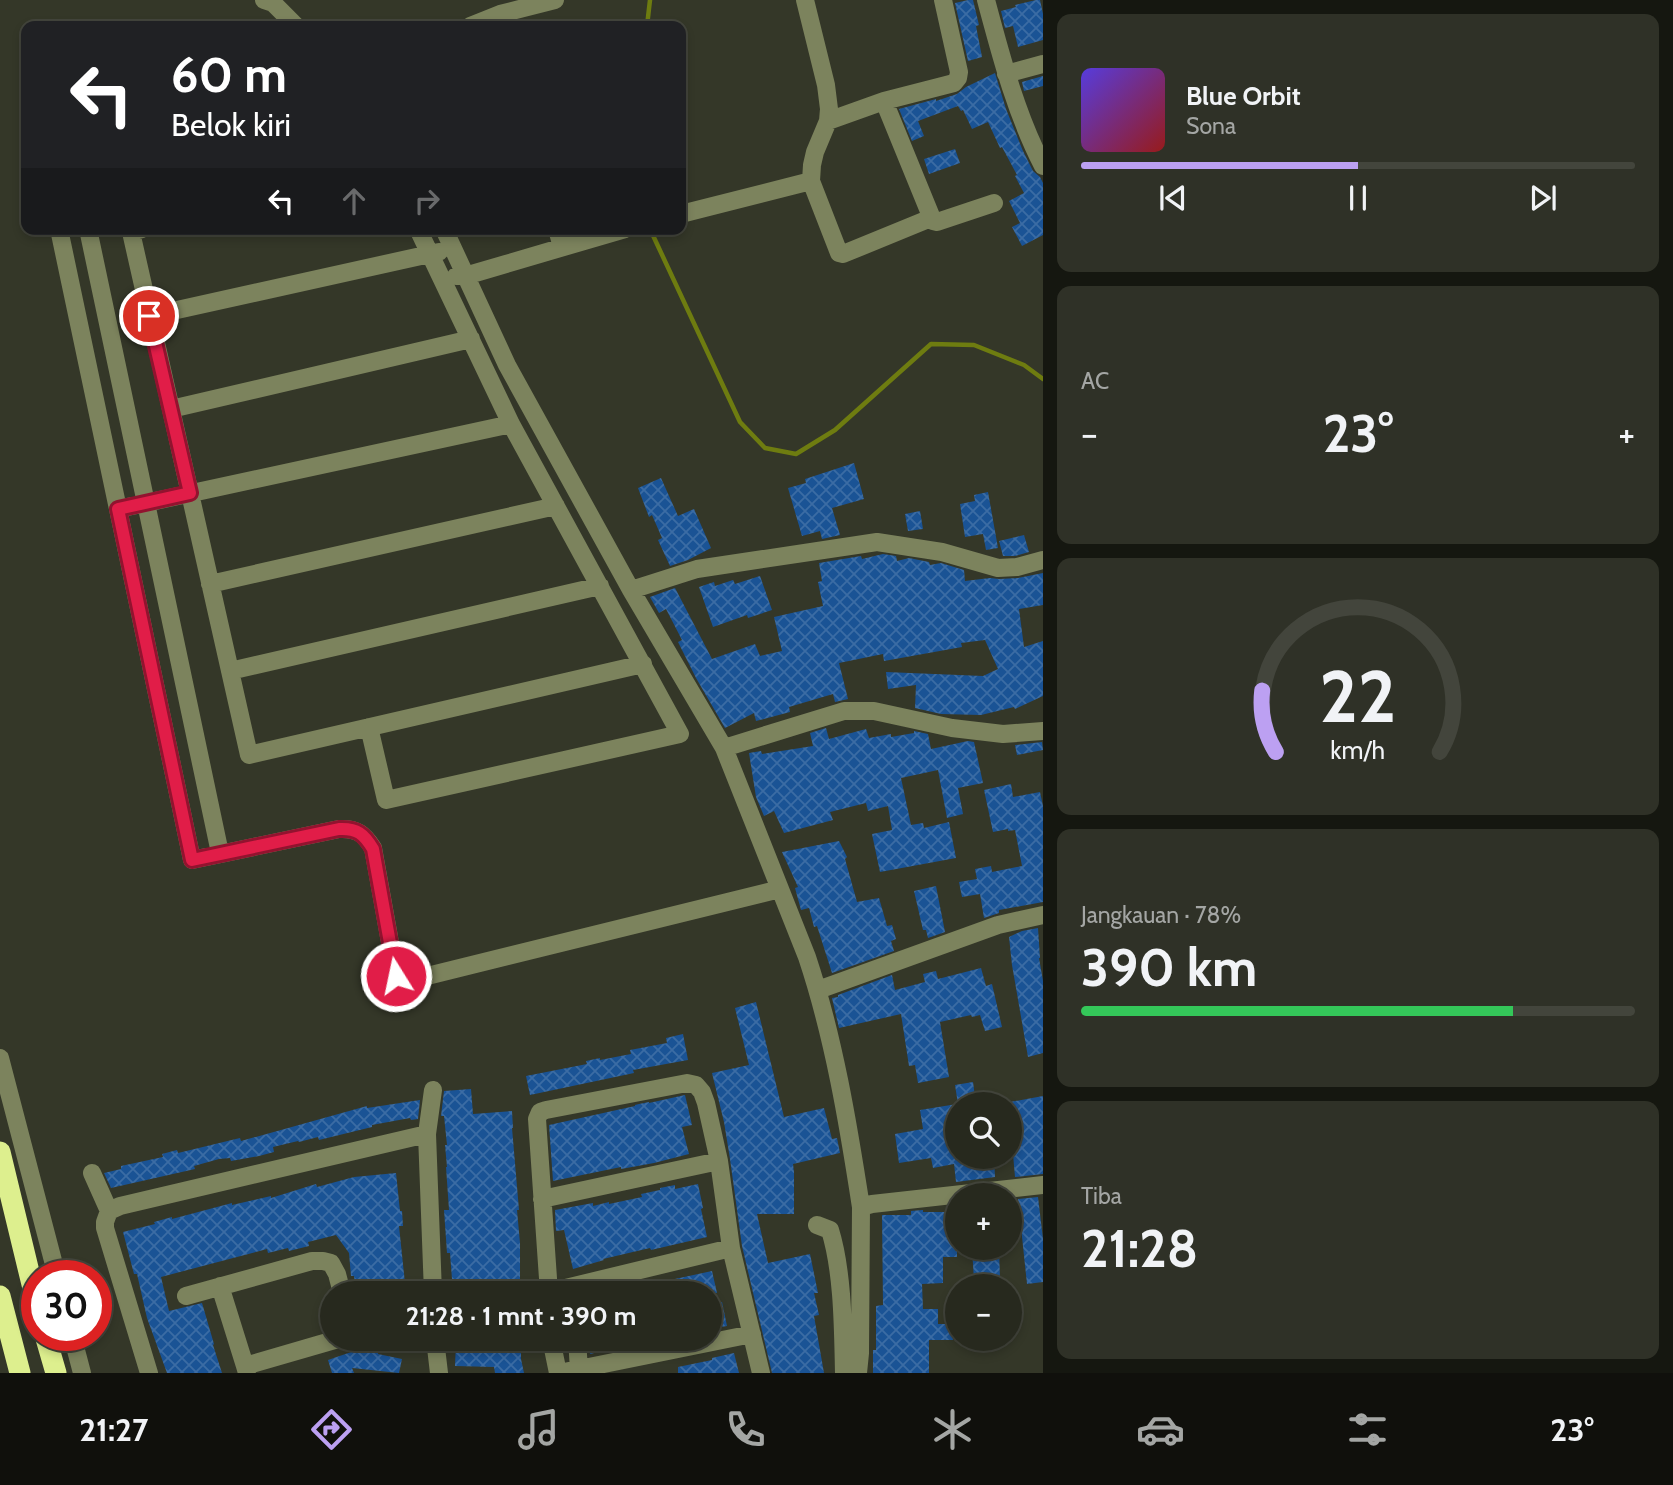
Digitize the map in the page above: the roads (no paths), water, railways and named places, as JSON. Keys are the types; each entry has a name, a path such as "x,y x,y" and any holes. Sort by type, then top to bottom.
{"highway":[{"path":"0,1152 26,1260"},
{"path":"0,1296 20,1373"},
{"path":"50,1351 56,1373"}],"street":[{"path":"264,0 273,3 291,21"},
{"path":"477,21 498,7 555,0"},
{"path":"805,0 827,85 829,109 828,121 815,152 811,181 841,255 931,218"},
{"path":"828,121 884,101 954,83 958,72 943,0"},
{"path":"991,1 1006,74 1038,145 1043,166"},
{"path":"1006,74 1043,64"},
{"path":"884,101 931,218 935,222 994,203"},
{"path":"686,213 811,181"},
{"path":"60,235 192,860 339,829 351,828 365,836 373,849 395,970 400,981 780,889"},
{"path":"89,235 220,853"},
{"path":"132,235 249,755 643,664"},
{"path":"369,727 386,800 680,734 512,424 421,235"},
{"path":"447,235 507,365 631,590 724,748 807,957 818,990 844,1102 861,1207 858,1373"},
{"path":"441,277 465,276 559,238 583,235"},
{"path":"149,316 453,249"},
{"path":"170,409 471,339"},
{"path":"118,509 512,424"},
{"path":"210,584 556,506"},
{"path":"631,590 697,569 877,542 942,552 998,568 1017,567 1043,560"},
{"path":"230,671 600,586"},
{"path":"724,748 844,711 874,711 952,728 1003,734 1043,732"},
{"path":"818,990 998,925 1043,915"},
{"path":"0,1058 53,1260"},
{"path":"548,1281 537,1119 540,1112 687,1083 696,1085 706,1103 719,1161 732,1248 761,1373"},
{"path":"433,1090 428,1134 433,1281"},
{"path":"109,1211 120,1206 428,1134"},
{"path":"541,1199 719,1161"},
{"path":"92,1173 109,1211 105,1228 149,1373"},
{"path":"861,1207 1043,1185"},
{"path":"817,1226 830,1230 835,1248 844,1373"},
{"path":"608,1281 732,1248"},
{"path":"186,1296 312,1261 331,1263 339,1281"},
{"path":"220,1286 246,1370 320,1345"},
{"path":"554,1351 559,1373 752,1334"},
{"path":"76,1351 82,1373"},
{"path":"436,1351 439,1373"},
{"path":"578,1351 579,1370"}],"waterway":[{"path":"648,21 650,0"},
{"path":"653,235 740,422 765,448 796,454 835,430 931,344 974,345 1024,365 1043,379"}]}
